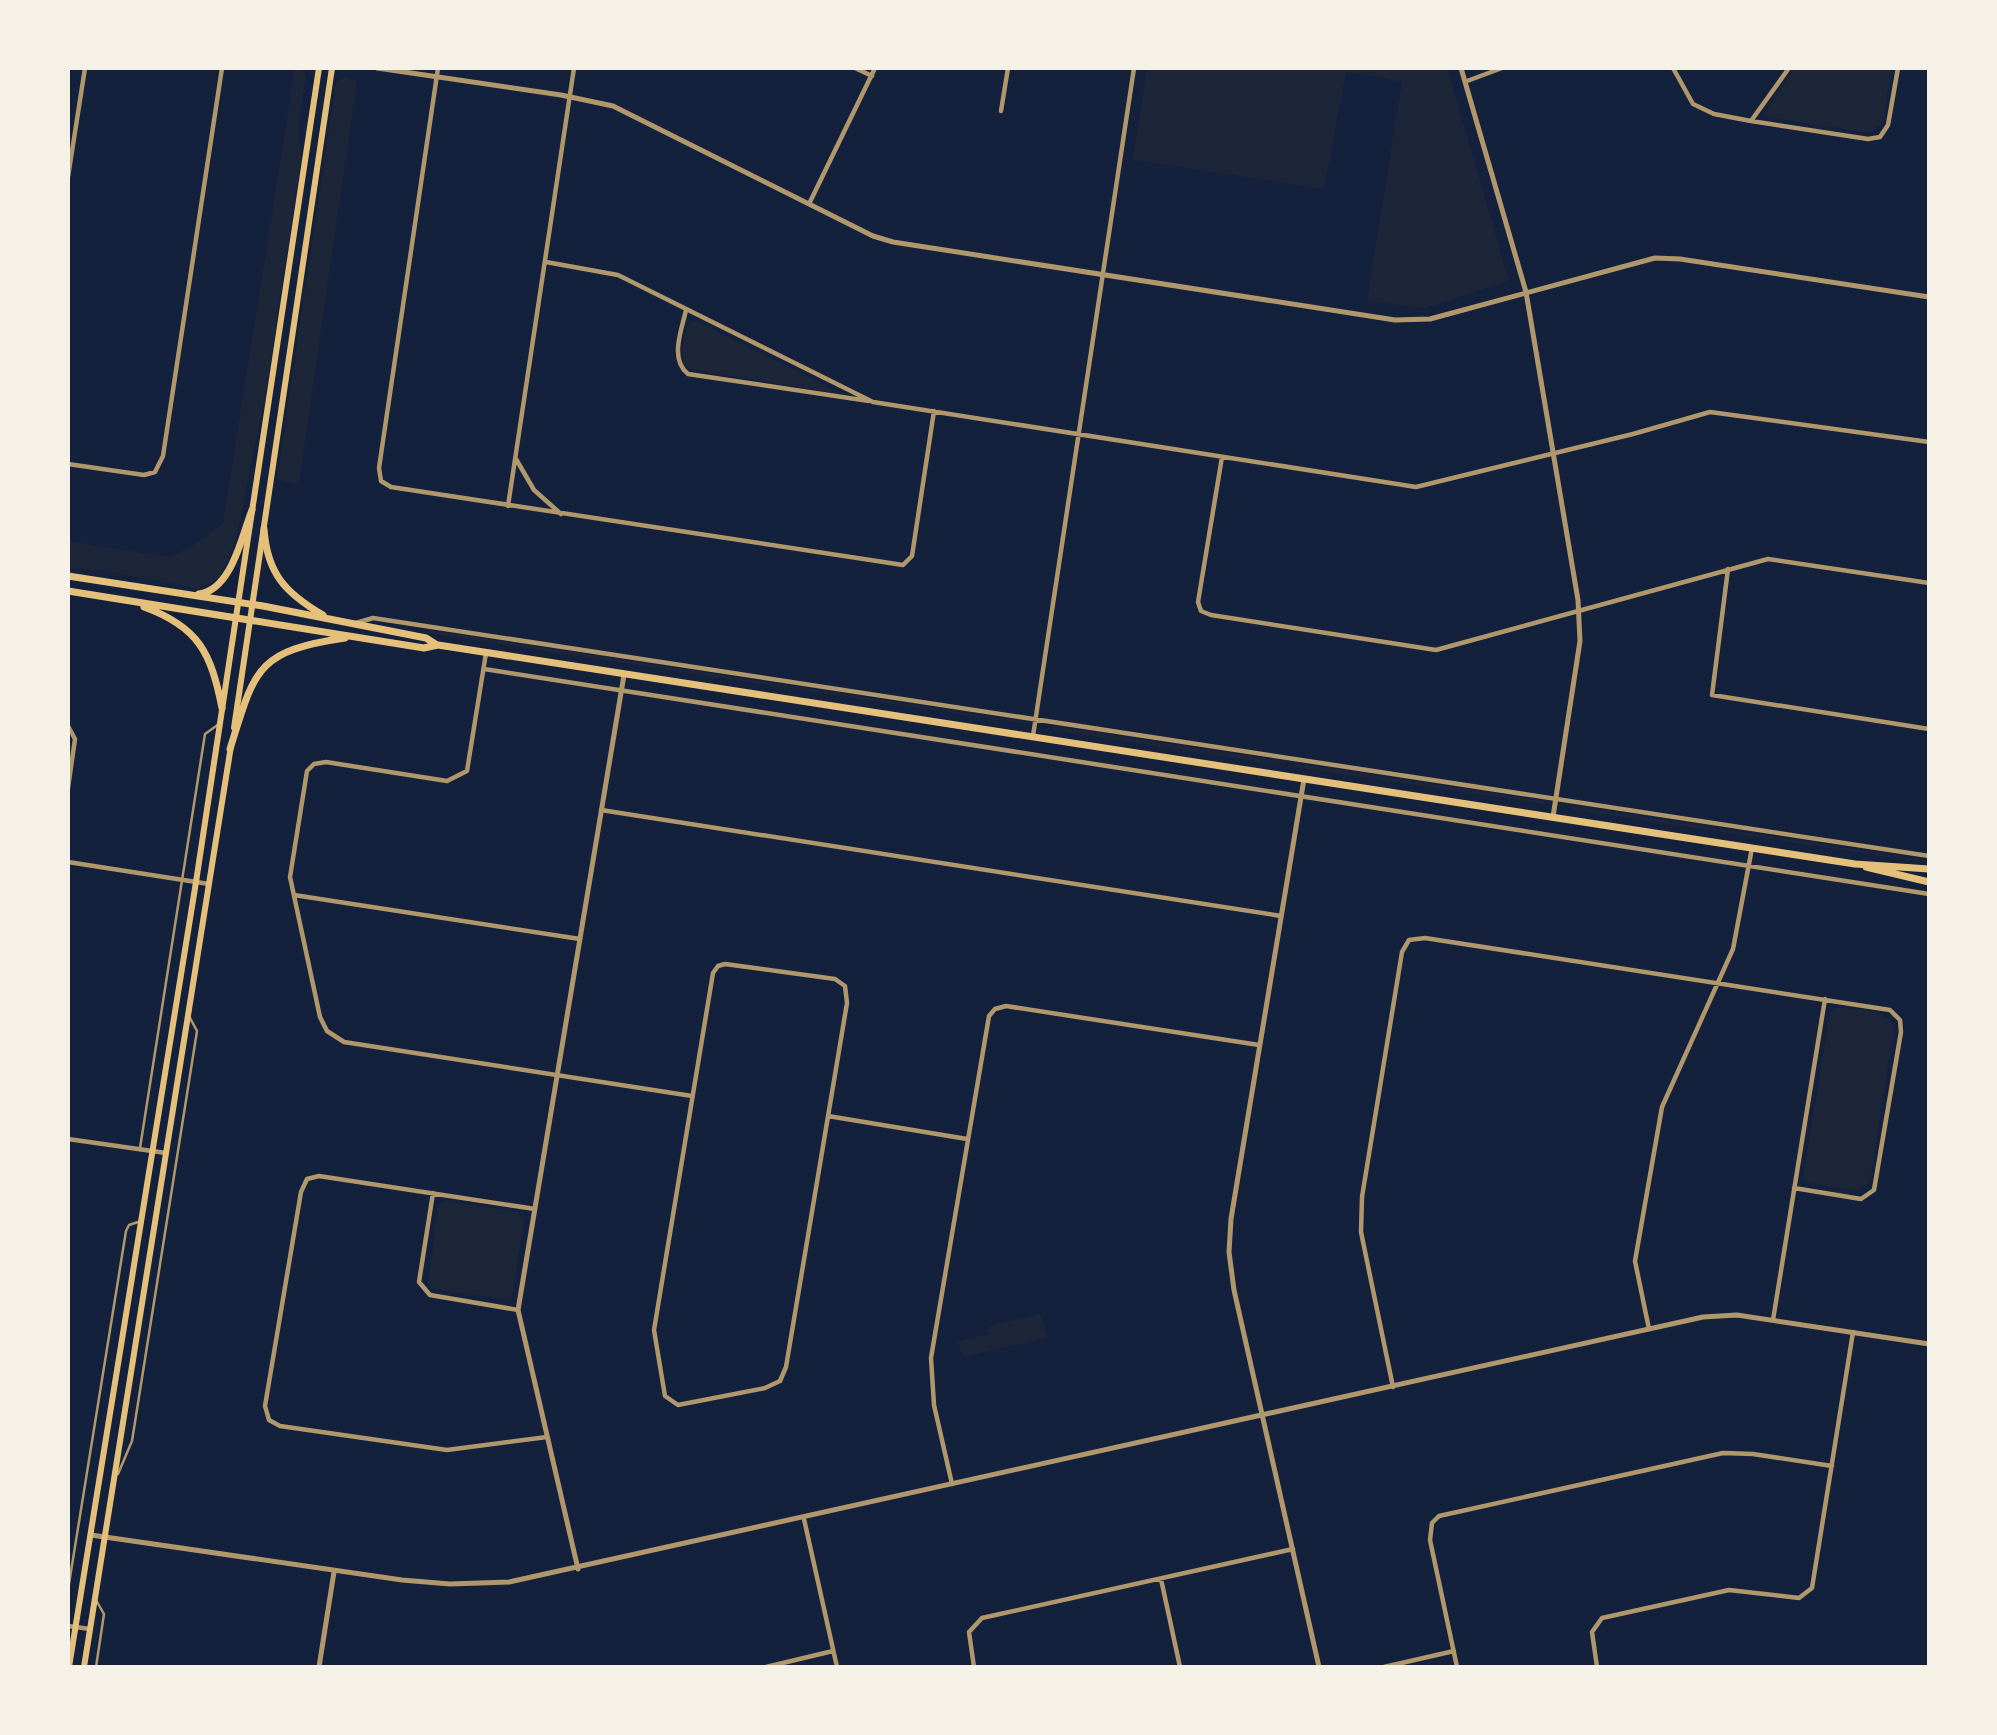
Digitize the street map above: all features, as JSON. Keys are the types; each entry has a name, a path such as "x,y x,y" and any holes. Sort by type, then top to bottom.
{"main road":[{"path":"69,1667 72,1626 91,1535 196,882 319,68"},
{"path":"84,1667 254,605 332,68"},
{"path":"189,595 210,591 221,583 252,510"},
{"path":"264,528 265,553 280,582 307,605 330,619"},
{"path":"68,576 355,623 426,638 438,645 486,653 1753,847 1855,864 1929,882"},
{"path":"68,592 424,648 438,645"},
{"path":"127,601 167,615 191,632 215,670 222,708"},
{"path":"230,749 248,692 265,666 282,653 304,644 355,636"},
{"path":"1855,864 1929,869"}],"street":[{"path":"68,177 85,68"},
{"path":"68,464 144,475 155,472 163,456 222,68"},
{"path":"377,68 570,96 613,106 873,236 893,242 1406,320 1430,319 1638,261 1667,257 1929,298"},
{"path":"438,68 379,468 381,481 391,487 508,506 903,565 912,556 934,411"},
{"path":"508,506 574,68"},
{"path":"855,68 872,76"},
{"path":"810,204 874,68"},
{"path":"1001,111 1008,68"},
{"path":"1033,737 1134,68"},
{"path":"1461,68 1467,81 1526,292 1578,610 1580,641 1553,817"},
{"path":"1467,81 1502,68"},
{"path":"1673,68 1693,104 1714,114 1868,139 1880,137 1888,125 1898,68"},
{"path":"1751,121 1788,68"},
{"path":"546,262 618,275 873,402"},
{"path":"686,310 678,354 681,368 688,374 1416,487 1710,412 1929,442"},
{"path":"1222,457 1198,602 1201,611 1211,615 1436,650 1768,559 1929,583"},
{"path":"516,458 534,491 562,514"},
{"path":"1728,569 1712,695 1929,729"},
{"path":"355,623 373,618 1929,856"},
{"path":"486,653 467,771 457,778 447,781 326,762 314,764 305,779 290,877 320,1017 327,1031 344,1042 692,1096"},
{"path":"484,669 1929,894"},
{"path":"578,1569 518,1310 624,675"},
{"path":"68,788 75,739 69,727"},
{"path":"1304,779 1231,1219 1229,1252 1234,1290 1319,1667"},
{"path":"601,810 1281,916"},
{"path":"1649,1330 1635,1261 1660,1115 1665,1098 1719,982 1738,932 1753,847"},
{"path":"68,862 209,884"},
{"path":"293,895 580,939"},
{"path":"1393,1388 1362,1232 1362,1197 1402,952 1409,940 1425,938 1884,1008 1900,1020 1901,1032 1874,1190 1861,1199 1794,1188"},
{"path":"725,964 835,979 845,986 847,1003 828,1116 786,1367 780,1381 765,1388 678,1405 670,1402 665,1396 654,1330 713,973 718,966 725,964"},
{"path":"1773,1320 1825,999"},
{"path":"952,1485 934,1405 931,1358 986,1026 992,1012 1006,1006 1259,1045"},
{"path":"828,1116 967,1139"},
{"path":"68,1139 167,1153"},
{"path":"535,1209 319,1177 307,1180 301,1192 265,1406 269,1420 279,1426 447,1450 547,1437"},
{"path":"433,1193 419,1282 423,1290 430,1295 518,1310"},
{"path":"91,1535 334,1572 450,1584 509,1582 804,1519 1703,1317 1737,1315 1929,1343"},
{"path":"1597,1667 1591,1641 1593,1628 1602,1618 1729,1590 1794,1597 1805,1595 1813,1583 1853,1332"},
{"path":"1457,1667 1430,1540 1432,1523 1444,1514 1723,1453 1753,1454 1832,1466"},
{"path":"804,1519 837,1667"},
{"path":"974,1667 968,1638 971,1627 982,1618 1294,1549"},
{"path":"319,1667 334,1572"},
{"path":"1161,1579 1180,1667"},
{"path":"72,1626 90,1629"},
{"path":"766,1667 833,1651"},
{"path":"1384,1667 1454,1651"}],"lane":[{"path":"140,1150 205,734 219,724"},
{"path":"113,1483 132,1441 137,1413 197,1031 187,1014"},
{"path":"68,1590 126,1231 132,1223 142,1221"},
{"path":"95,1599 104,1614 96,1667"}],"shaded area":[{"path":"295,68 302,69 306,76 298,127 301,160 267,385 237,536 221,577 199,589 102,570 68,569 68,541 169,557 191,547 223,523"},
{"path":"1147,68 1447,68 1509,281 1425,308 1367,301 1402,82 1346,72 1324,189 1133,160"},
{"path":"1795,68 1891,68 1883,123 1870,133 1769,117 1766,113 1768,107"},
{"path":"345,77 357,81 299,484 277,479 336,82"},
{"path":"691,321 698,322 832,389 831,392 688,369 683,364 683,347 686,330"},
{"path":"429,630 1025,722 1026,724 427,633"},
{"path":"1050,726 1289,762 1267,763 1053,730"},
{"path":"1294,763 1544,801 1545,804 1294,767"},
{"path":"1574,806 1929,861 1929,863 1570,809"},
{"path":"1836,1007 1877,1013 1890,1021 1894,1028 1870,1181 1857,1191 1808,1183 1803,1178 1830,1012"},
{"path":"444,1201 518,1212 524,1220 512,1297 508,1299 432,1289 428,1285 438,1207"},
{"path":"1041,1314 1047,1338 962,1357 958,1341 989,1334 988,1326"}]}
